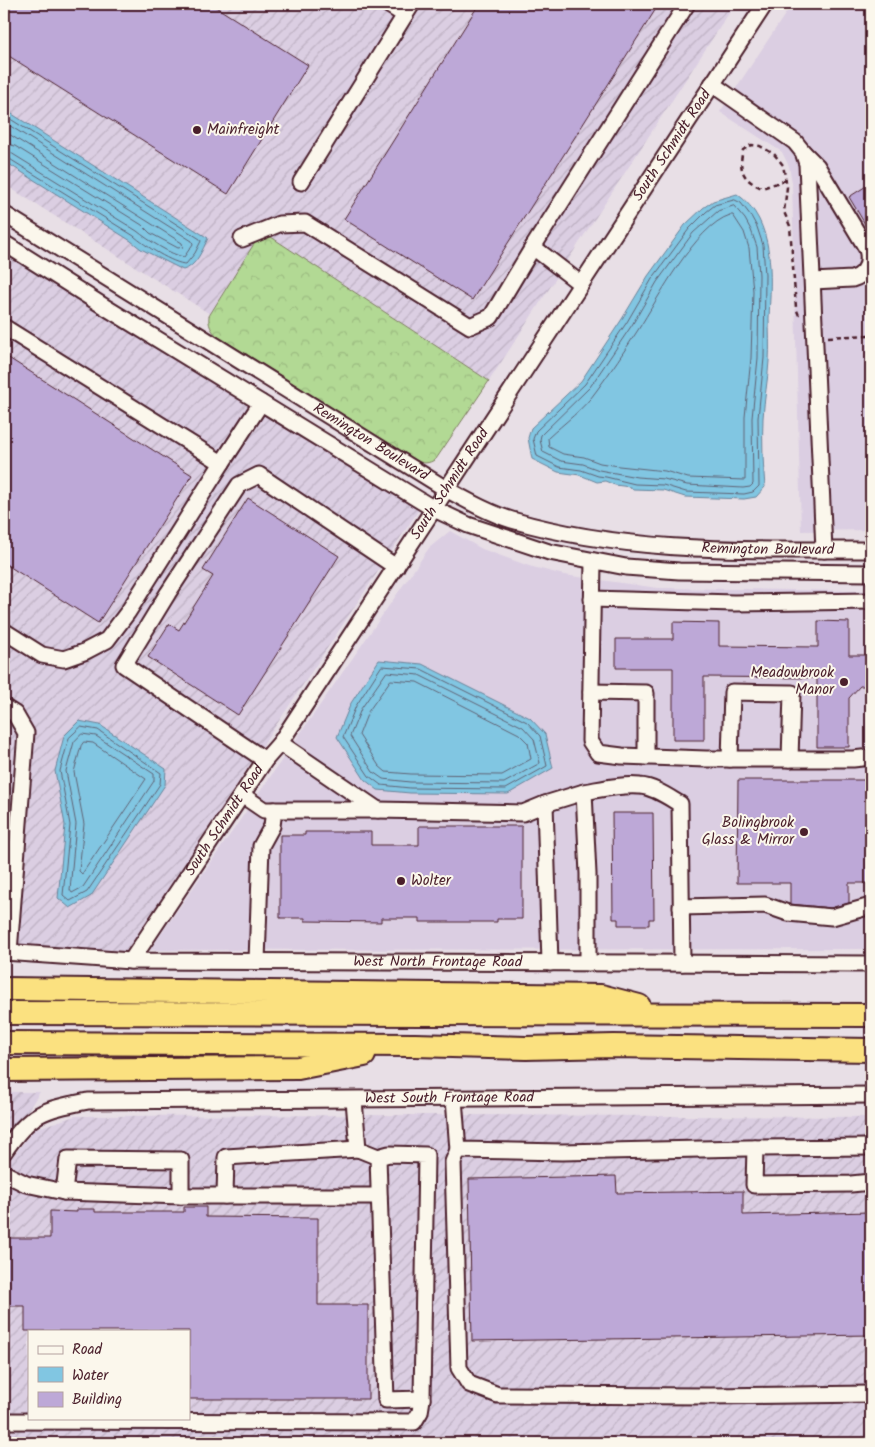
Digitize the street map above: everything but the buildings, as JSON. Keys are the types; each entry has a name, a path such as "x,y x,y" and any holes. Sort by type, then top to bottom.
{"highway":[{"path":"4,989 601,996 669,1014"},
{"path":"4,1013 871,1015"},
{"path":"4,1043 415,1045 526,1048 614,1046 871,1050"},
{"path":"4,1070 298,1068 415,1045"}],"street":[{"path":"301,182 408,9 387,4"},
{"path":"242,239 279,224 305,223 470,326 491,317 687,4"},
{"name":"South Schmidt Road","path":"131,961 265,760 280,743 765,4"},
{"path":"712,84 795,142 817,166 867,249 869,262 863,274 852,279 813,281"},
{"path":"803,152 807,164 810,211 824,550"},
{"path":"810,211 817,201 829,198 834,200 843,209"},
{"name":"Remington Boulevard","path":"4,214 446,489 482,508 511,519 596,538 654,546 708,549 871,550"},
{"name":"Remington Boulevard","path":"4,243 434,509 491,534 549,552 626,566 678,571 871,573"},
{"path":"534,247 581,284"},
{"path":"4,326 222,463"},
{"path":"4,631 42,655 64,659 84,652 107,640 128,612 260,403"},
{"path":"265,760 124,664 168,593 240,485 258,475 396,567"},
{"path":"593,561 590,741 598,752 622,756 730,759 853,759 871,757"},
{"path":"592,599 734,603 871,601"},
{"path":"591,692 646,693 646,757"},
{"path":"730,759 732,692 792,693 790,759"},
{"path":"4,707 15,714 26,732 8,909 6,952"},
{"path":"280,743 378,810"},
{"path":"242,794 264,810 523,813 584,792 614,787 641,786 661,793 680,804 682,963"},
{"path":"584,792 588,874 588,963"},
{"path":"545,804 550,963"},
{"path":"257,961 261,846 272,826 274,810"},
{"path":"681,907 765,905 788,913 832,917 871,906"},
{"name":"West North Frontage Road","path":"6,952 131,961 871,964"},
{"name":"West South Frontage Road","path":"4,1152 16,1134 31,1119 52,1108 88,1101 871,1095"},
{"path":"454,1099 458,1150 453,1162 458,1368 469,1384 498,1395 710,1396 871,1394"},
{"path":"354,1100 358,1149"},
{"path":"458,1150 562,1152 871,1147"},
{"path":"755,1148 754,1185 871,1182"},
{"path":"4,1421 414,1422 420,1412 422,1399 426,1155 389,1154 378,1157 358,1149 226,1157 225,1196"},
{"path":"378,1157 386,1400 422,1399"},
{"path":"64,1192 68,1159 181,1160 180,1196"},
{"path":"4,1173 26,1184 64,1192 180,1196 379,1196"}],"path":[{"path":"751,145 760,146 774,154 784,165 786,180 762,188 750,183 742,172 741,159 743,150 751,145"}],"shaded area":[{"path":"4,4 735,4 489,381 262,232 210,314 4,184"},
{"path":"792,4 871,4 871,530 801,531 792,182 789,166 782,152 720,112"},
{"path":"4,249 420,508 126,952 4,945"},
{"path":"450,531 482,549 529,566 564,575 658,588 871,591 871,949 150,950 429,548"},
{"path":"4,1092 40,1092 4,1146"},
{"path":"75,1116 871,1117 871,1443 4,1443 4,1168 34,1129"}],"green space":[{"path":"262,231 489,381 436,459 426,463 415,460 213,332 209,316"}],"water":[{"path":"4,109 208,238 192,265 183,270 141,249 4,161"},
{"path":"737,194 750,205 759,219 765,234 770,268 769,356 763,426 765,487 756,497 744,499 685,497 663,490 633,489 605,481 597,482 580,475 558,472 532,459 528,438 531,428 581,381 648,276 685,225 713,201"},
{"path":"379,660 422,664 530,718 545,734 553,768 508,794 410,793 378,790 365,780 337,737 351,703"},
{"path":"79,721 100,725 166,769 165,785 91,896 70,908 58,898 65,825 55,771 64,736"}],"place":[{"name":"Mainfreight","path":"197,130"},
{"name":"Meadowbrook Manor","path":"844,682"},
{"name":"Bolingbrook Glass & Mirror","path":"804,832"},
{"name":"Wolter","path":"401,881"}]}
